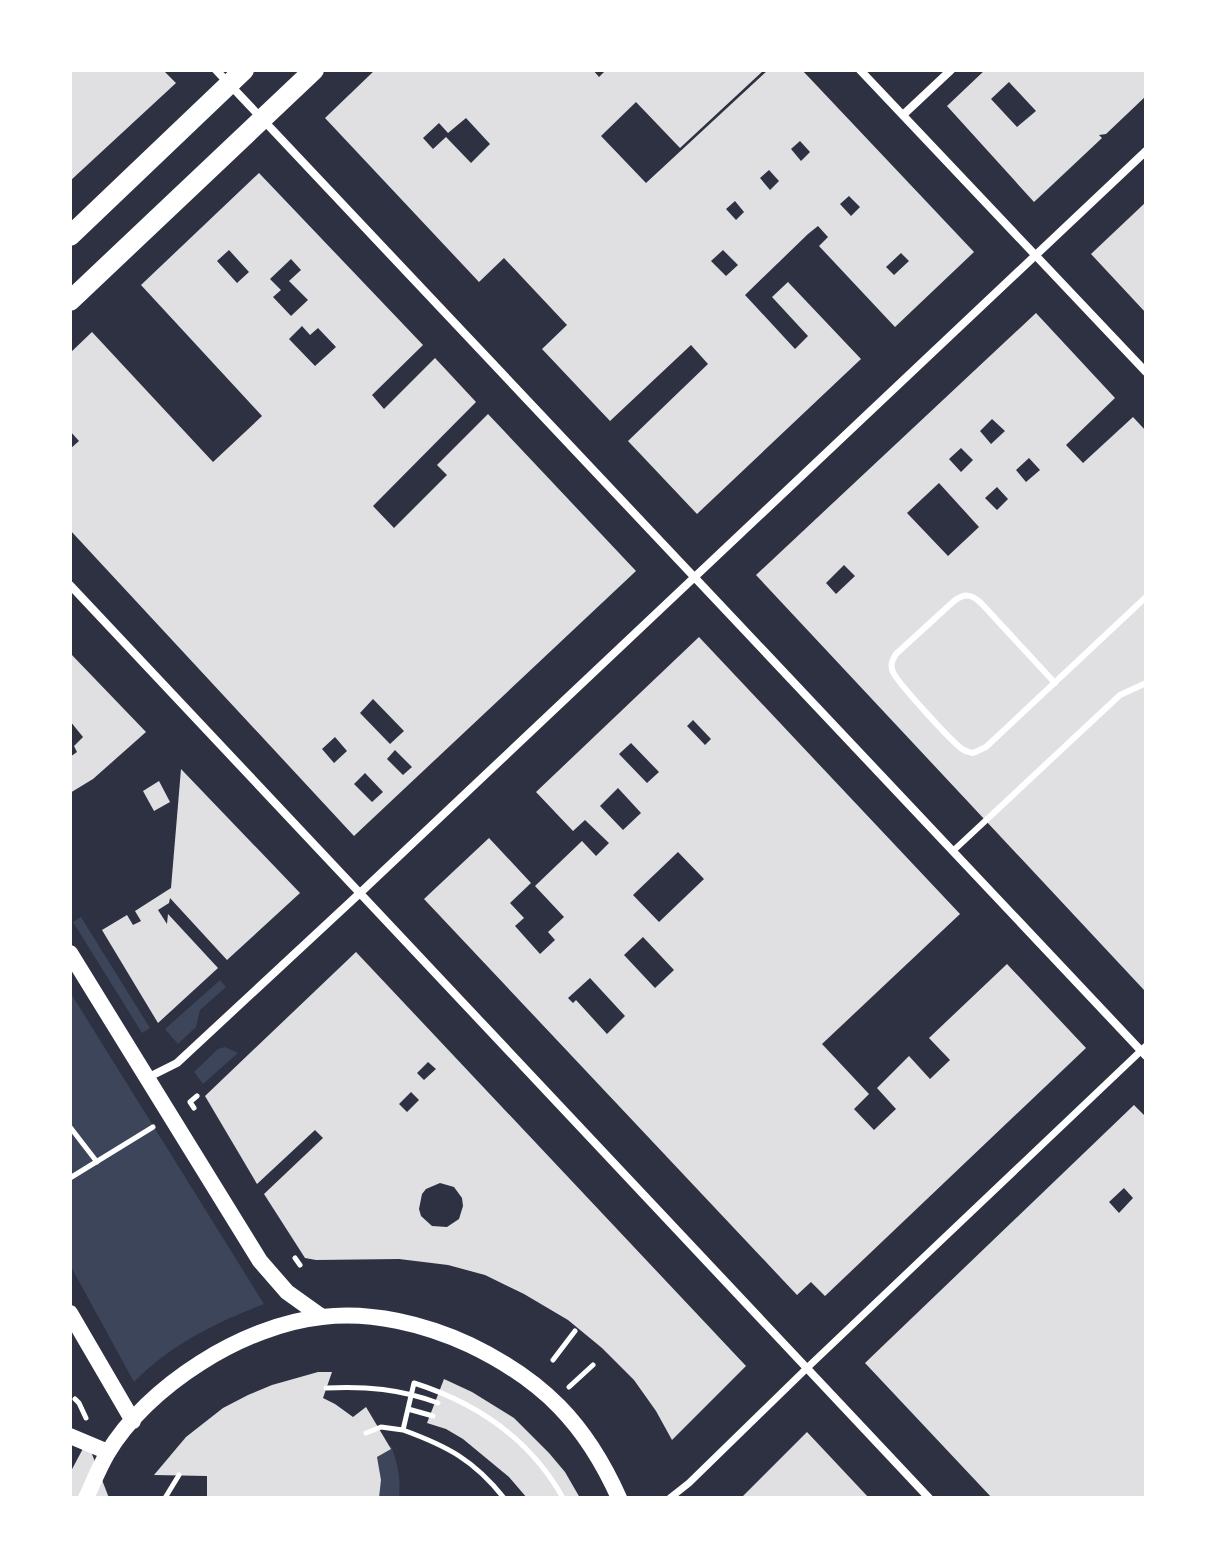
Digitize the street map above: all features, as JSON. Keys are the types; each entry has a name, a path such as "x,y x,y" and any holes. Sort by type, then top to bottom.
{"main road":[{"path":"70,301 314,70"},
{"path":"70,236 229,75"},
{"path":"70,953 260,1261 287,1292 322,1317"},
{"path":"70,1313 133,1421"},
{"path":"86,1498 108,1452 168,1385 222,1350 267,1329 322,1317 358,1317 404,1321 454,1337 499,1359 541,1387 580,1429 619,1498"},
{"path":"76,1439 108,1452"}],"street":[{"path":"860,70 1146,372"},
{"path":"903,115 951,70"},
{"path":"229,75 262,119 1144,1051 670,1498"},
{"path":"147,1078 177,1063 1146,151"},
{"path":"70,585 929,1498"}],"lane":[{"path":"1055,683 981,603 967,594 954,601 896,654 892,665 895,676 930,716 963,750 973,753 986,747 1055,683 1146,597"},
{"path":"953,851 1120,695 1146,683"}],"path":[{"path":"197,1096 190,1102 199,1116"},
{"path":"70,1127 97,1162"},
{"path":"70,1178 153,1127"},
{"path":"295,1258 300,1265"},
{"path":"553,1360 575,1331"},
{"path":"579,1378 593,1365"},
{"path":"403,1430 414,1383 448,1395 485,1414 517,1440 551,1478 563,1498"},
{"path":"326,1388 359,1386 412,1394 438,1403"},
{"path":"75,1399 87,1420"},
{"path":"408,1409 433,1416"},
{"path":"366,1433 381,1427 403,1430 438,1443 472,1464 504,1498"},
{"path":"165,1498 179,1475"}],"shaded area":[{"path":"81,917 150,1028 142,1033 73,922"},
{"path":"220,980 226,987 200,1010 196,1027 178,1044 165,1029"},
{"path":"70,992 264,1304 194,1336 163,1356 134,1382 70,1265"},
{"path":"225,1047 238,1053 203,1084 194,1072 218,1049"},
{"path":"391,1446 400,1484 399,1498 379,1498 381,1480 375,1450"}],"building":[{"path":"70,70 163,70 176,83 70,181"},
{"path":"375,70 593,70 599,77 606,70 764,70 680,148 636,102 601,136 646,183 768,70 802,70 974,252 895,327 819,246 828,237 818,226 808,234 745,295 795,349 808,336 772,297 788,282 861,359 697,514 628,441 708,364 691,345 610,421 542,349 567,325 504,258 479,282 325,118","holes":["466,118 490,144 471,163 446,137 433,149 423,138 439,123 448,133","800,141 810,152 801,161 791,149","769,170 779,181 770,190 760,178","849,196 860,207 851,216 840,204","735,201 744,212 736,220 726,209","723,250 738,265 726,276 711,261","901,253 909,261 894,275 886,267"]},
{"path":"985,70 1146,70 1146,96 1106,134 1099,135 1102,138 1034,202 947,106","holes":["1009,82 1036,111 1017,127 991,99"]},
{"path":"259,173 423,345 372,395 384,409 435,358 476,402 373,506 394,528 447,475 437,465 488,414 636,571 354,836 70,530 70,449 79,441 70,431 70,353 92,332 213,462 262,416 141,285","holes":["229,250 249,272 237,283 217,261","291,259 301,270 289,281 308,300 291,316 273,297 281,290 270,279","302,326 310,335 318,328 336,347 315,366 289,339","373,699 404,731 390,744 360,713","335,737 347,751 334,763 322,749","395,750 412,767 403,775 387,759","365,773 383,792 372,802 354,784"]},
{"path":"1146,202 1146,313 1091,254"},
{"path":"1036,313 1115,398 1066,445 1083,463 1133,417 1146,431 1144,990 756,575","holes":["992,419 1005,431 991,444 980,431","961,448 973,460 961,472 949,459","1029,458 1040,470 1026,482 1016,470","939,483 979,527 948,556 907,513","997,487 1008,499 997,510 985,498","844,565 855,576 836,594 826,583"]},
{"path":"699,637 960,914 822,1044 869,1094 854,1109 874,1130 896,1109 877,1088 909,1056 930,1079 950,1060 929,1038 1007,964 1086,1048 825,1296 811,1282 797,1295 424,899 489,838 531,883 510,903 524,918 515,926 540,954 555,940 548,932 564,917 535,886 582,841 596,856 609,843 585,820 573,831 536,792","holes":["693,720 711,739 705,745 687,726","631,743 659,772 647,783 619,754","618,788 641,813 623,830 600,806","678,852 704,879 659,922 633,895","643,937 674,970 655,988 624,955","590,978 625,1016 607,1034 576,1000 573,1003 568,998"]},
{"path":"70,653 146,732 93,779 70,793 70,757 77,752 74,746 83,737 70,721"},
{"path":"181,769 300,893 227,960 170,898 169,903 158,910 167,924 168,914 218,968 158,1023 102,930 127,915 133,925 141,921 135,911 171,888"},
{"path":"159,781 170,802 154,811 143,791"},
{"path":"356,952 746,1366 672,1440 634,1380 602,1348 568,1320 524,1294 485,1275 448,1265 399,1259 305,1258 264,1194 323,1138 315,1130 257,1184 205,1096","holes":["428,1062 436,1069 424,1080 417,1073","411,1092 419,1100 407,1112 399,1104","440,1183 454,1187 462,1198 459,1219 447,1227 432,1226 421,1216 419,1209 426,1189"]},
{"path":"1134,1105 1146,1117 1146,1498 992,1498 865,1363","holes":["1124,1188 1133,1198 1119,1213 1109,1202"]},
{"path":"318,1372 332,1372 323,1398 353,1417 366,1407 391,1449 377,1457 381,1480 379,1498 207,1498 207,1476 154,1475 186,1437 223,1408 272,1385"},
{"path":"444,1379 514,1418 565,1472 580,1498 527,1498 509,1477 463,1439 427,1423"},
{"path":"807,1432 869,1498 741,1498"},
{"path":"87,1441 109,1498 70,1498 70,1473"}]}
